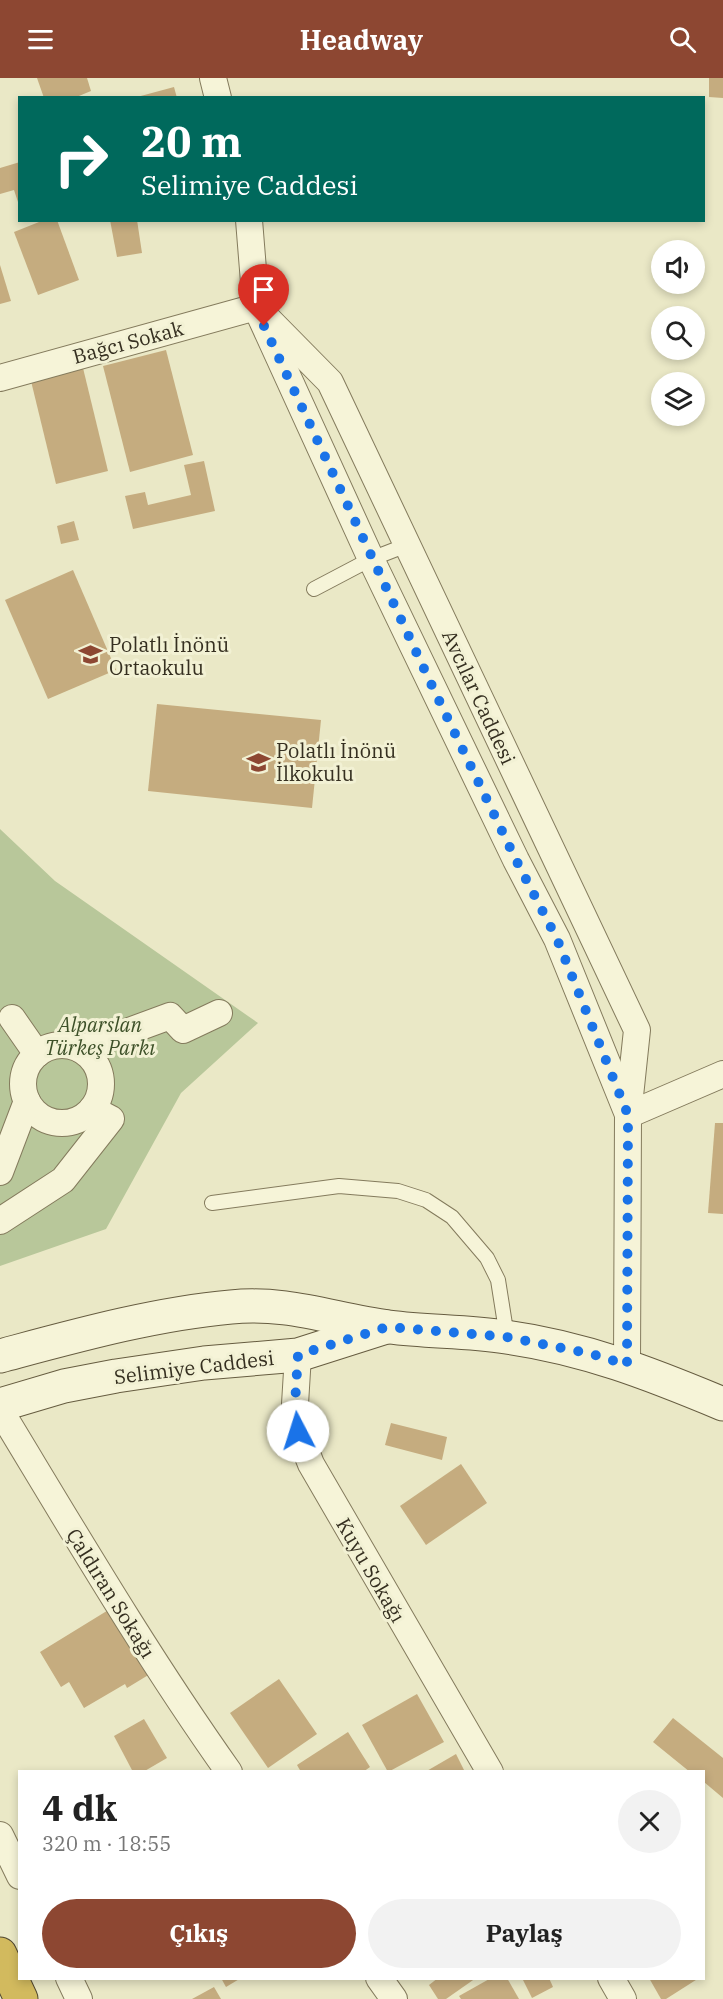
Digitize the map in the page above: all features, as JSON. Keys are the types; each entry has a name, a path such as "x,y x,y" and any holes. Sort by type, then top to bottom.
{"highway":[{"path":"0,1954 21,1999"}],"street":[{"path":"213,78 218,96"},
{"name":"Avcılar Caddesi","path":"249,222 256,307 371,559 516,860 557,939 628,1115"},
{"name":"Avcılar Caddesi","path":"256,307 330,382 637,1030 628,1115 627,1365"},
{"name":"Bağcı Sokak","path":"0,378 256,307"},
{"path":"80,1049 170,1016 183,1030 219,1013"},
{"path":"12,1018 37,1054"},
{"path":"60,1044 80,1049 94,1061 99,1072 101,1086 98,1098 92,1109 82,1118 57,1123 44,1119 27,1101 23,1088 28,1063 48,1047 60,1044"},
{"path":"628,1115 723,1074"},
{"path":"0,1172 27,1101"},
{"path":"0,1221 63,1180 111,1119 92,1109"},
{"name":"Selimiye Caddesi","path":"0,1356 74,1336 232,1306 268,1306 307,1310 387,1327 507,1337 592,1354 627,1365 723,1404"},
{"name":"Selimiye Caddesi","path":"0,1407 64,1386 116,1376 204,1364 298,1355 387,1327"},
{"name":"Kuyu Sokağı","path":"298,1355 295,1404 298,1431 311,1464 489,1770"},
{"name":"Çaldıran Sokağı","path":"0,1407 137,1636 228,1770"},
{"path":"0,1835 18,1872"},
{"path":"70,1980 79,1999"},
{"path":"380,1980 394,1999"},
{"path":"612,1980 623,1999"}],"lane":[{"path":"314,589 371,559 407,545"},
{"path":"212,1203 339,1186 398,1191 426,1200 452,1217 487,1258 498,1280 507,1337"}],"green space":[{"name":"Alparslan Türkeş Parkı","path":"0,829 55,881 258,1023 181,1093 106,1229 0,1266"}],"building":[{"path":"37,78 87,78 91,91 79,96 43,96"},
{"path":"709,78 723,78 723,98 709,97"},
{"path":"174,87 176,96 141,96"},
{"path":"18,163 18,202 14,190 0,194 0,168"},
{"path":"39,222 58,222 79,280 38,295 14,232"},
{"path":"110,222 137,222 142,253 117,257"},
{"path":"0,265 11,301 0,304"},
{"path":"166,350 193,455 130,472 103,366"},
{"path":"83,368 108,471 56,484 31,381"},
{"path":"204,461 215,511 133,529 125,496 145,492 148,505 191,495 184,465"},
{"path":"74,521 79,540 61,544 57,526"},
{"path":"73,570 116,670 48,699 5,600"},
{"path":"157,704 321,720 312,808 148,791"},
{"path":"715,1123 723,1123 723,1214 708,1213"},
{"path":"391,1423 447,1437 442,1460 385,1445"},
{"path":"461,1464 487,1503 426,1545 400,1506"},
{"path":"110,1609 150,1674 127,1688 125,1684 84,1708 69,1682 61,1687 40,1652"},
{"path":"279,1679 317,1734 268,1768 230,1713"},
{"path":"417,1694 444,1742 392,1770 387,1770 362,1725"},
{"path":"673,1718 723,1758 723,1798 705,1783 705,1770 688,1770 653,1742"},
{"path":"144,1719 167,1758 146,1770 132,1770 114,1736"},
{"path":"348,1732 370,1767 366,1770 300,1770 297,1765"},
{"path":"456,1754 464,1770 428,1770"},
{"path":"222,1980 238,1980 226,1987"},
{"path":"435,1980 473,1980 446,1999 438,1999 429,1985"},
{"path":"487,1980 508,1980 519,1999 461,1999 459,1996"},
{"path":"523,1980 550,1980 553,1987 532,1998"},
{"path":"650,1980 696,1980 666,1999 661,1999"},
{"path":"214,1987 221,1999 192,1999"}],"place":[{"name":"Polatlı İnönü Ortaokulu","path":"91,655"},
{"name":"Polatlı İnönü İlkokulu","path":"258,762"}],"route":[{"path":"264,326 279,363 371,559 516,860 557,939 628,1115 627,1365 592,1354 507,1337 387,1327 298,1355 295,1404 298,1431"}]}
